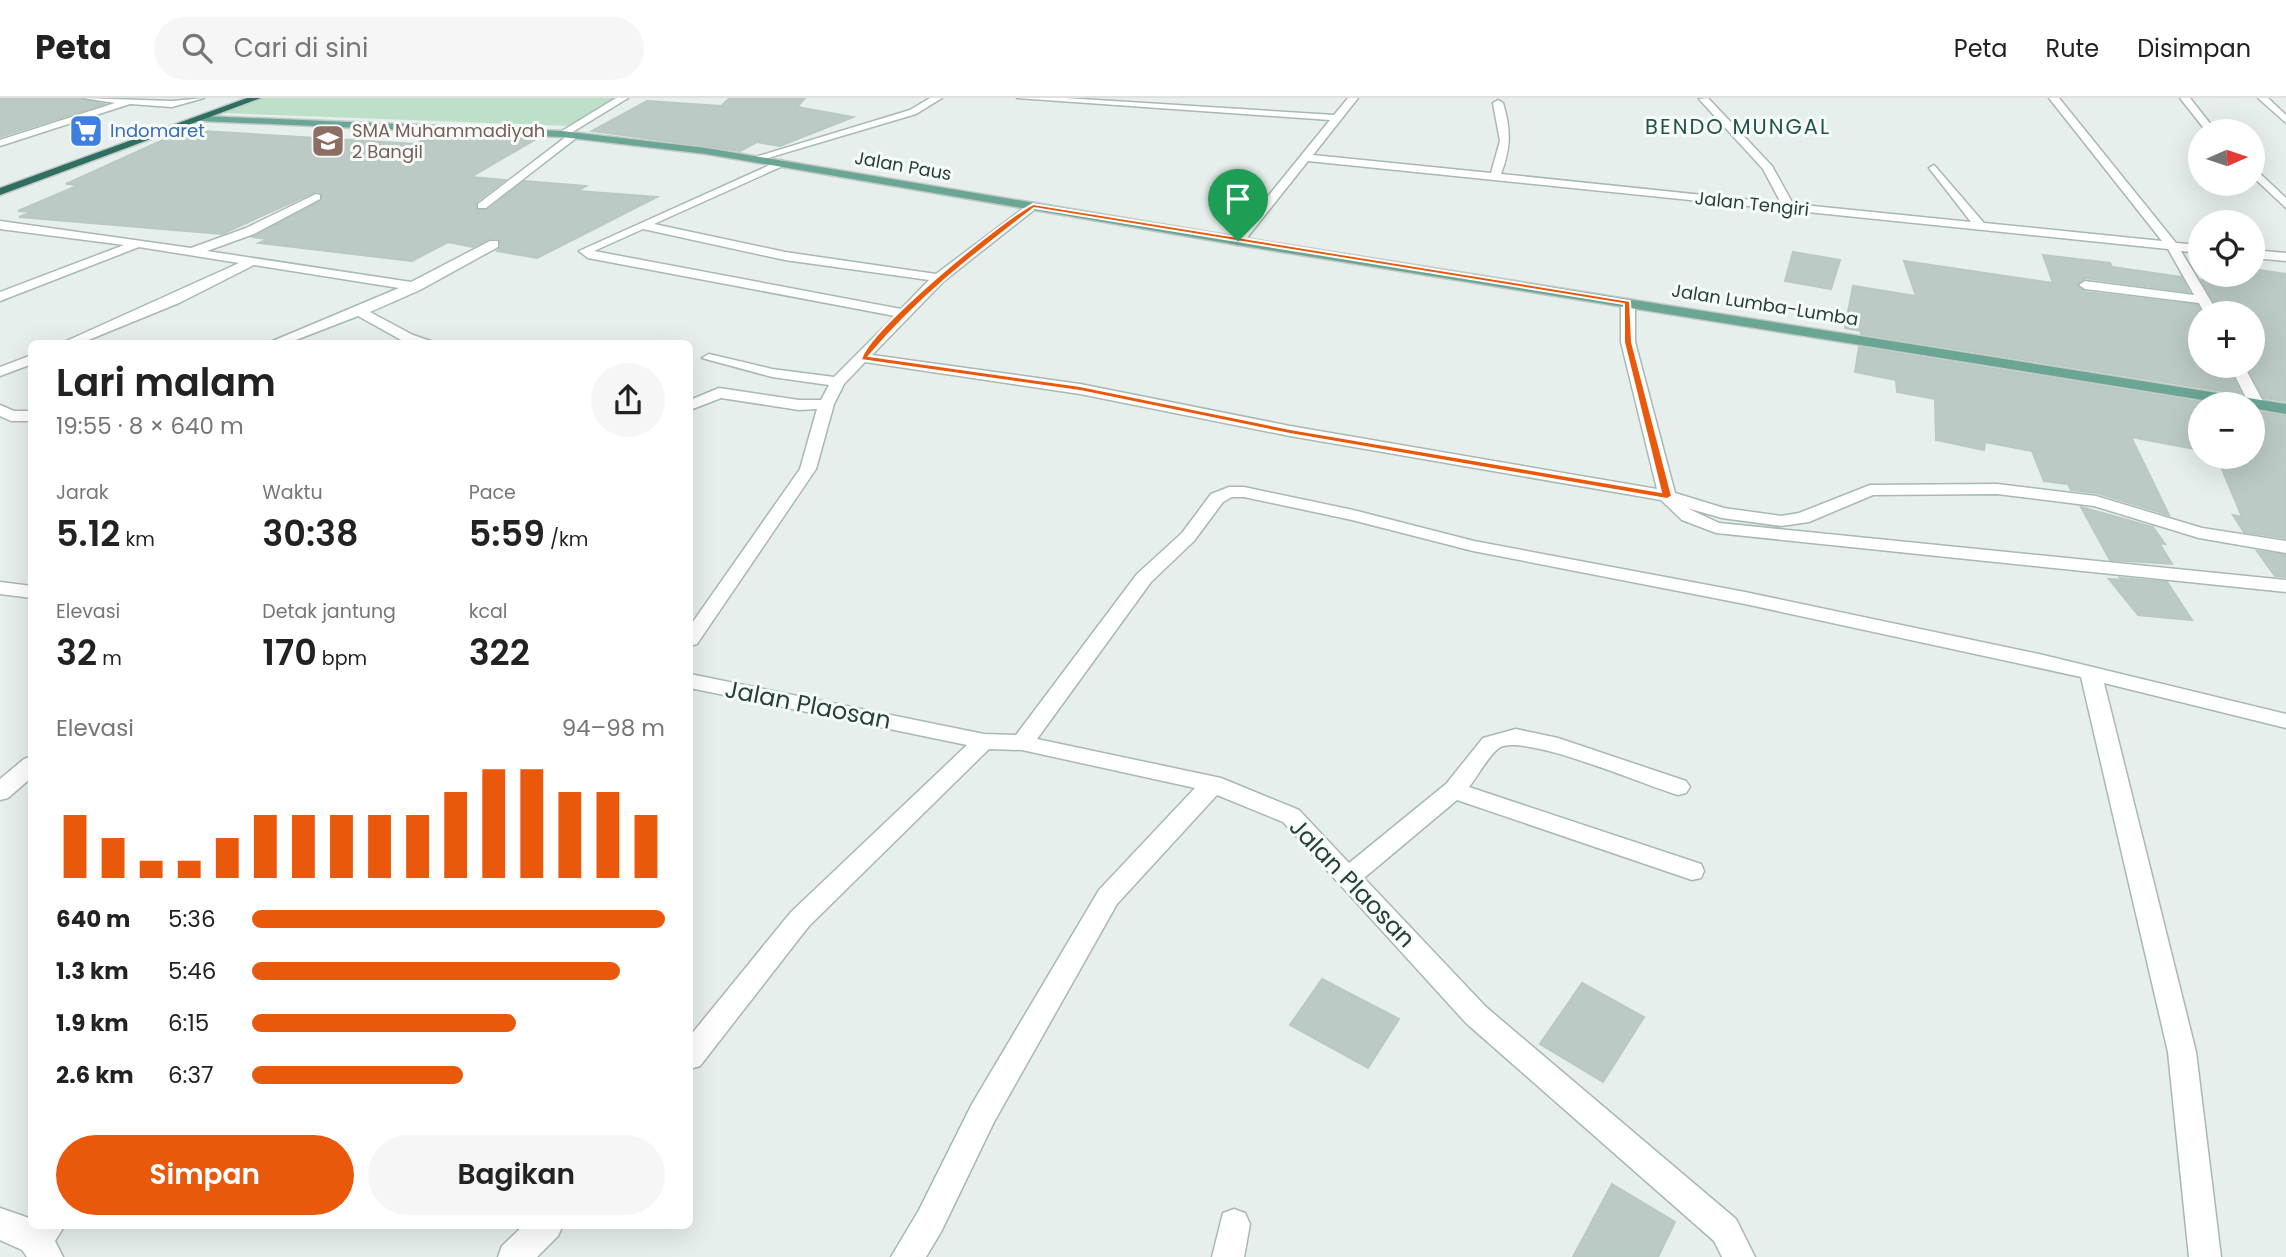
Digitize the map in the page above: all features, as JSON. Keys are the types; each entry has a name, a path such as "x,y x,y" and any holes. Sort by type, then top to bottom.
{"highway":[{"path":"0,184 234,98"},
{"path":"0,192 256,98"}],"main road":[{"name":"Jalan Paus","path":"204,119 575,135 754,158 1238,241"},
{"name":"Jalan Lumba-Lumba","path":"1238,241 2188,394"},
{"name":"Jalan Lumba-Lumba","path":"2265,406 2286,410"}],"street":[{"path":"88,98 134,99 172,104 199,98"},
{"path":"562,134 623,98"},
{"path":"754,158 913,112 937,98"},
{"path":"1023,98 1336,118"},
{"path":"1238,241 1353,98"},
{"path":"2054,98 2173,247 2204,301"},
{"path":"2185,98 2199,119"},
{"path":"2263,98 2286,120"},
{"path":"0,143 134,99"},
{"path":"1704,99 1768,168 1790,208"},
{"path":"1494,178 1507,144 1507,127 1498,103"},
{"path":"482,206 575,135"},
{"name":"Jalan Tengiri","path":"1304,157 2188,248"},
{"path":"781,163 585,251 599,257 902,313"},
{"path":"1934,168 1982,228"},
{"path":"2265,183 2286,205"},
{"path":"190,252 250,231 317,197"},
{"path":"693,636 808,469 826,404 838,382 864,358 902,313 939,278 1033,206"},
{"path":"0,225 52,230 415,287"},
{"path":"645,226 785,256 939,278"},
{"path":"0,297 139,244"},
{"path":"283,340 360,312 415,287 494,244"},
{"path":"2265,255 2286,257"},
{"path":"76,340 174,299 251,262"},
{"path":"2085,285 2188,303"},
{"path":"1628,303 1628,342 1667,496 1672,506 1684,514 1716,528 2286,586"},
{"path":"360,312 416,340"},
{"path":"709,358 772,373 838,382"},
{"path":"864,358 1080,389 1290,431 1667,496 1722,513 1781,521 1803,518 1845,498 1870,490 1997,489 2096,501 2199,533 2286,547"},
{"path":"0,372 28,361"},
{"path":"693,404 719,393 799,405 826,404"},
{"path":"0,410 11,416 28,416"},
{"path":"1022,743 1144,579 1188,537 1217,498 1229,492 1244,492 1353,515 1473,546 1745,598 2091,674 2286,721"},
{"path":"0,588 28,592"},
{"path":"2091,674 2182,1052 2205,1257"},
{"name":"Jalan Plaosan","path":"693,682 984,741 1022,743 1213,784 1291,816 1350,876 1476,1015 1725,1230 1739,1257"},
{"path":"1350,876 1454,790 1491,743 1516,736 1550,743 1678,787"},
{"path":"693,1053 800,919 984,741"},
{"path":"0,792 28,768"},
{"path":"907,1257 930,1221 983,1113 1108,897 1213,784"},
{"path":"1454,790 1692,871"},
{"path":"0,1223 43,1240"},
{"path":"1228,1257 1234,1224"},
{"path":"513,1257 543,1229"}],"green space":[{"path":"263,98 616,98 570,126 224,113"}],"building":[{"path":"0,98 80,98 104,104 0,137"},
{"path":"730,98 805,98 797,107 853,117 780,146 757,142 740,151 592,131 647,101 721,106"},
{"path":"185,130 417,144 422,140 440,140 449,135 536,139 471,177 505,180 476,202 476,210 488,210 524,181 586,186 578,191 657,197 537,258 497,251 501,247 498,238 489,239 473,247 448,242 412,261 259,243 268,239 253,237 321,201 322,193 317,191 222,234 19,217 32,212 18,211 79,185 66,184"},
{"path":"1793,252 1840,260 1831,289 1785,281"},
{"path":"2043,255 2110,263 2112,267 2181,277 2189,292 2085,278 2077,286 2085,292 2188,304 2188,378 2233,378 2240,392 1861,334 1861,331 1845,328 1853,286 1916,296 1904,261 2053,283"},
{"path":"2265,271 2286,274 2286,401 2265,398 2265,392 2261,392 2253,378 2265,378 2265,301 2214,301 2205,287 2265,287"},
{"path":"1859,347 2188,400 2188,448 2131,437 2169,515 2097,493 2071,490 2068,484 2044,481 2032,451 1985,442 1984,450 1936,440 1935,399 1897,392 1896,380 1855,372"},
{"path":"2265,413 2286,416 2286,538 2244,532 2233,515 2242,517 2222,469 2265,469"},
{"path":"2081,507 2153,527 2165,544 2159,543 2172,564 2110,560"},
{"path":"2257,551 2286,555 2286,577 2275,576"},
{"path":"2120,578 2167,582 2192,620 2138,615 2109,579 2122,580"},
{"path":"1322,979 1399,1019 1368,1068 1290,1025"},
{"path":"1582,983 1644,1017 1603,1082 1540,1044"},
{"path":"1612,1184 1675,1222 1658,1257 1573,1257"}],"place":[{"name":"Indomaret","path":"86,131"},
{"name":"SMA Muhammadiyah 2 Bangil","path":"328,141"}],"district":[{"name":"BENDO MUNGAL","path":"1738,127"}],"route":[{"path":"1033,206 1238,241 1628,303 1628,342 1667,496 1290,431 1080,389 864,358 902,313 939,278 1033,206"}]}
